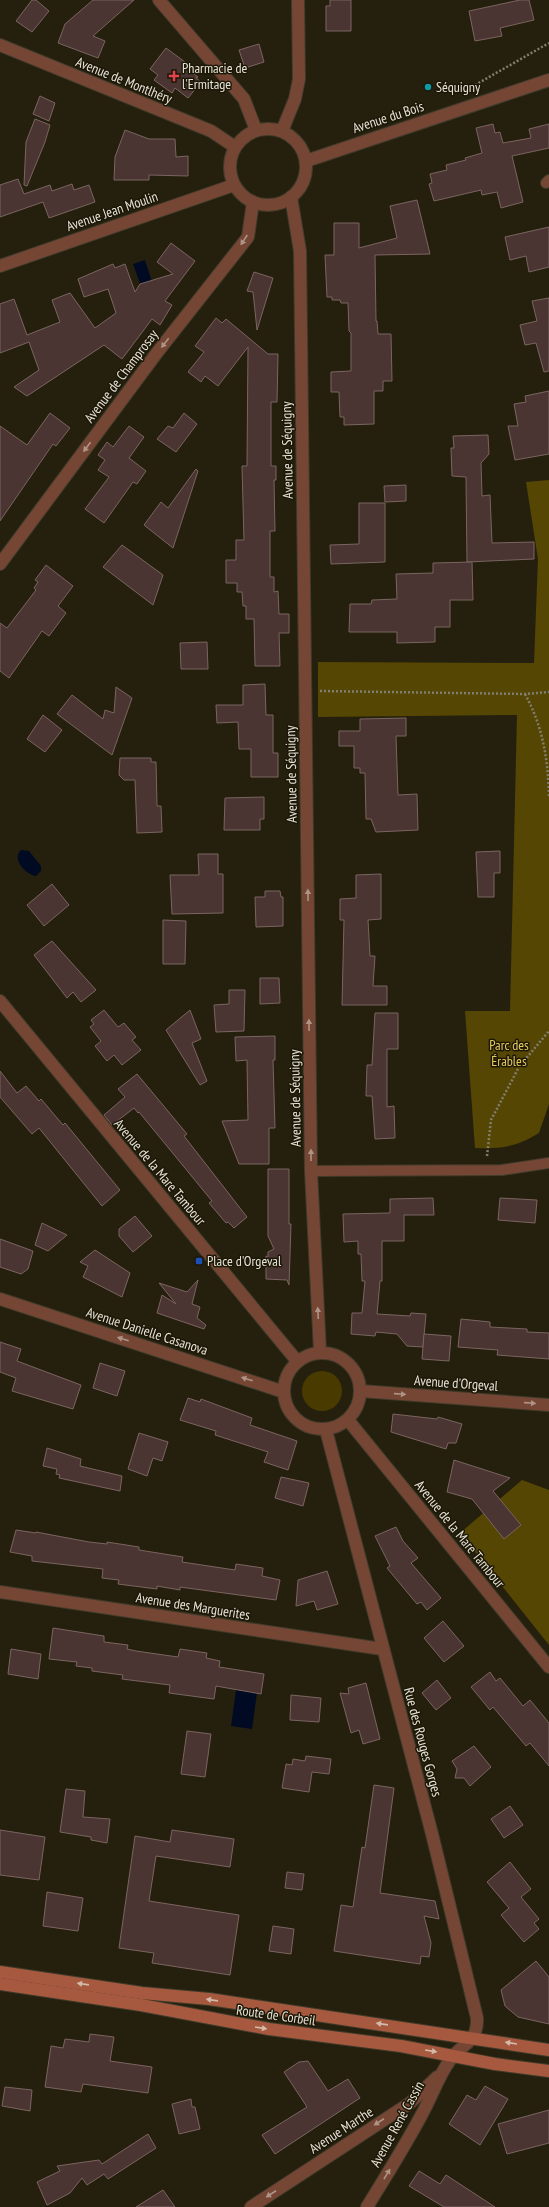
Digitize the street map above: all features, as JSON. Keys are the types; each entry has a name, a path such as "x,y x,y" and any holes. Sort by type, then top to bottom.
{"main road":[{"name":"Route de Corbeil","path":"0,1972 142,1993 209,1999 549,2050"},
{"name":"Route de Corbeil","path":"0,1984 141,2005 262,2028 454,2055 495,2064 549,2071"}],"street":[{"path":"159,0 244,99 256,130"},
{"path":"282,131 295,99 299,79 298,0"},
{"name":"Avenue de Montlhéry","path":"0,45 212,131 235,147"},
{"name":"Avenue du Bois","path":"306,161 549,80"},
{"path":"269,128 282,131 293,138 302,148 306,161 305,175 300,187 291,197 280,203 266,205 253,202 242,196 234,185 230,172 230,159 235,147 244,136 256,130 269,128"},
{"name":"Avenue Jean Moulin","path":"0,266 234,185"},
{"name":"Avenue de Séquigny","path":"291,197 300,251 311,1171 320,1352"},
{"name":"Avenue de Champrosay","path":"0,564 156,354 248,237 253,202"},
{"name":"Avenue de la Mare Tambour","path":"0,1001 297,1361"},
{"name":"Avenue Danielle Casanova","path":"0,1299 284,1392"},
{"path":"320,1352 338,1356 353,1368 359,1379 361,1391 355,1412 348,1420 338,1426 326,1430 306,1426 298,1421 286,1405 284,1392 289,1371 297,1361 308,1355 320,1352"},
{"name":"Avenue d'Orgeval","path":"361,1391 549,1405"},
{"name":"Avenue de la Mare Tambour","path":"348,1420 549,1666"},
{"name":"Rue des Rouges Gorges","path":"326,1430 382,1649 432,1834 476,2011 478,2026 474,2038"},
{"name":"Avenue des Marguerites","path":"0,1592 382,1649"},
{"path":"454,2055 474,2038"},
{"name":"Avenue René Cassin","path":"367,2207 423,2114 442,2072 454,2055"},
{"name":"Avenue Marthe","path":"251,2207 410,2103 442,2072"}],"lane":[{"path":"311,1171 502,1170 549,1163"}],"path":[{"path":"305,691 525,694 549,692"},
{"path":"525,694 536,715 544,739 549,797"},
{"path":"502,1170 487,1157 491,1120 519,1067 549,1031"}],"shaded area":[{"path":"318,1371 326,1371 333,1374 339,1380 342,1391 339,1402 333,1408 326,1411 318,1411 311,1408 305,1402 302,1395 302,1387 305,1380 311,1374"}],"green space":[{"name":"Parc des Érables","path":"549,480 549,1104 539,1133 531,1138 508,1146 475,1148 465,1011 510,1011 517,715 318,717 318,662 534,663 538,559 526,482"},
{"path":"522,1480 549,1490 549,1645 460,1533"}],"water":[{"path":"145,260 152,282 141,286 133,264"},
{"path":"21,850 29,851 41,866 41,871 36,876 28,873 21,866 18,854"},
{"path":"236,1690 257,1693 252,1729 231,1726"}],"building":[{"path":"32,0 36,0 49,11 32,32 16,21"},
{"path":"93,0 134,0 93,36 105,41 98,58 58,43 65,24"},
{"path":"330,0 351,0 351,31 326,31 326,6 330,6"},
{"path":"520,0 529,0 534,20 500,28 502,36 475,41 469,11"},
{"path":"259,44 264,62 245,68 239,50"},
{"path":"166,48 185,62 183,66 198,77 196,78 201,82 188,98 175,88 172,93 154,80 158,75 150,69"},
{"path":"40,96 55,103 49,121 33,114"},
{"path":"35,119 50,125 45,142 27,186 24,185 26,142"},
{"path":"493,124 495,133 500,132 503,143 531,138 529,129 549,124 549,148 512,156 523,202 501,208 497,192 482,195 481,190 434,201 429,184 432,183 430,174 447,170 446,165 466,160 465,158 482,153 476,128"},
{"path":"125,130 149,139 175,139 176,157 188,156 188,176 149,175 149,180 114,180 115,157"},
{"path":"18,179 24,194 50,185 52,191 72,184 74,190 89,185 95,202 49,218 43,202 0,217 0,185"},
{"path":"417,200 430,254 375,255 376,321 378,334 391,334 392,381 383,381 383,391 374,391 374,424 344,425 344,417 340,417 339,392 331,392 331,372 351,371 351,333 349,331 348,303 341,303 340,300 332,300 332,297 327,297 325,255 334,255 334,223 359,223 359,248 397,238 390,206"},
{"path":"549,227 549,267 529,272 526,256 510,260 505,237"},
{"path":"171,243 195,261 165,301 172,305 160,325 152,319 122,359 104,345 27,396 14,387 39,370 29,342 0,353 0,304 14,299 27,335 60,322 52,300 70,293 95,328 116,313 108,289 84,297 78,279 113,264 115,268 125,264 135,292 140,284 173,274 157,262"},
{"path":"254,272 273,278 257,330 253,292 247,291"},
{"path":"549,298 549,371 544,372 536,343 525,345 520,325 537,321 532,301"},
{"path":"216,318 222,323 226,319 268,354 278,354 277,402 271,402 271,466 276,466 276,480 274,480 275,531 270,531 270,577 274,577 274,592 278,591 279,614 289,614 289,633 279,633 280,666 255,666 254,619 246,619 246,606 243,606 242,592 237,592 237,583 226,583 226,560 236,560 236,540 244,540 242,466 247,466 248,347 218,386 205,376 201,382 188,372 204,352 195,346"},
{"path":"549,391 549,454 515,460 508,426 518,426 514,404 526,402 525,396"},
{"path":"50,413 70,428 56,446 53,444 0,521 0,426 27,445"},
{"path":"184,413 197,424 176,452 157,439 168,426 173,428"},
{"path":"129,426 144,437 129,458 146,471 137,484 133,482 104,523 85,509 109,477 98,470 105,460 98,455 107,442 113,447"},
{"path":"488,435 489,454 481,463 482,496 490,495 492,543 534,542 534,559 467,562 466,477 452,476 451,448 454,448 453,436"},
{"path":"196,469 198,471 173,548 144,525 161,502 168,508"},
{"path":"406,485 406,501 385,502 384,486"},
{"path":"359,503 385,503 385,562 331,564 330,545 359,544"},
{"path":"122,545 163,575 153,605 103,567"},
{"path":"472,562 473,600 450,600 450,627 435,627 435,642 397,643 397,632 349,632 350,604 371,604 372,600 397,599 396,574 433,573 433,563"},
{"path":"46,565 73,586 58,606 66,613 49,636 42,631 9,678 0,671 0,623 7,628 36,590 34,588 38,582 35,580"},
{"path":"207,642 208,669 181,669 180,643"},
{"path":"265,684 266,715 273,715 273,753 278,753 278,777 251,777 251,749 239,749 238,722 217,723 216,705 243,705 243,685"},
{"path":"116,687 132,698 112,755 57,714 72,695 103,719 105,710 114,713"},
{"path":"43,715 62,730 45,752 27,739"},
{"path":"406,718 406,736 396,736 398,795 417,794 418,830 376,832 371,819 366,819 365,773 360,773 360,768 354,768 354,746 339,746 339,731 360,731 360,719"},
{"path":"120,758 151,758 151,762 156,762 157,806 161,806 162,832 137,833 135,780 124,780 119,775"},
{"path":"264,797 264,819 260,819 260,830 224,830 225,798"},
{"path":"500,851 500,873 494,873 494,897 478,897 476,852"},
{"path":"198,854 218,854 218,874 223,874 223,913 172,914 170,875 199,875"},
{"path":"381,874 381,919 368,920 370,956 375,956 373,986 387,986 387,1005 342,1005 344,920 340,920 340,899 356,898 356,875"},
{"path":"52,884 69,905 44,926 27,905"},
{"path":"265,891 280,891 281,897 283,897 283,926 256,927 255,897 265,897"},
{"path":"163,920 186,921 185,964 163,964"},
{"path":"52,941 96,990 81,1002 73,992 67,998 34,955"},
{"path":"260,978 279,978 280,1003 260,1004"},
{"path":"229,990 245,990 244,1031 216,1032 214,1005 229,1004"},
{"path":"104,1010 118,1027 124,1023 136,1037 132,1040 141,1050 122,1065 114,1055 107,1061 95,1046 101,1041 90,1027 94,1024 91,1020"},
{"path":"190,1010 201,1039 192,1043 207,1081 200,1085 166,1030"},
{"path":"375,1013 398,1013 398,1049 387,1049 387,1107 394,1106 395,1138 375,1139 372,1096 366,1096 367,1065 372,1065"},
{"path":"275,1036 275,1060 273,1060 275,1128 269,1128 269,1164 239,1164 222,1121 248,1120 247,1060 236,1061 235,1037"},
{"path":"0,1071 17,1093 26,1086 39,1101 41,1099 63,1125 65,1123 120,1190 102,1206 39,1128 32,1134 0,1097"},
{"path":"137,1074 187,1134 184,1136 247,1217 234,1228 228,1222 226,1223 209,1203 212,1201 139,1112 138,1113 134,1108 112,1125 104,1115 125,1097 118,1089"},
{"path":"268,1169 289,1169 289,1224 291,1224 289,1285 287,1280 266,1279 266,1256 268,1257 268,1252 274,1249 268,1236"},
{"path":"433,1198 434,1215 404,1215 404,1241 382,1241 382,1281 380,1281 377,1314 410,1316 411,1313 426,1314 423,1347 407,1346 397,1334 376,1332 375,1336 351,1334 352,1313 362,1313 365,1281 362,1281 361,1254 358,1254 358,1241 344,1242 343,1214 390,1213 390,1199"},
{"path":"500,1198 537,1200 535,1223 498,1220"},
{"path":"135,1216 152,1236 133,1252 119,1236 119,1229"},
{"path":"42,1223 67,1235 48,1251 35,1245"},
{"path":"0,1239 33,1251 28,1269 21,1274 0,1267"},
{"path":"95,1250 130,1273 122,1297 83,1277 88,1266 80,1262"},
{"path":"198,1280 192,1304 200,1307 197,1318 206,1325 204,1329 157,1313 162,1295 176,1304 159,1283 187,1292"},
{"path":"461,1319 490,1322 490,1327 527,1329 527,1332 549,1333 549,1359 497,1355 498,1350 458,1347"},
{"path":"424,1334 451,1336 449,1361 422,1359"},
{"path":"0,1342 21,1349 17,1361 81,1385 73,1409 12,1391 16,1378 0,1372"},
{"path":"100,1363 125,1371 117,1396 93,1388"},
{"path":"188,1398 200,1402 201,1399 252,1418 250,1425 297,1441 288,1470 264,1462 268,1452 215,1435 216,1431 180,1420"},
{"path":"393,1414 437,1419 438,1417 462,1424 456,1443 448,1443 446,1449 391,1432"},
{"path":"139,1433 168,1442 162,1461 153,1458 147,1476 128,1469"},
{"path":"47,1448 81,1459 80,1466 122,1476 120,1491 59,1478 60,1475 56,1474 57,1469 43,1466"},
{"path":"454,1460 510,1478 493,1491 521,1525 504,1539 472,1499 447,1492"},
{"path":"281,1477 309,1483 303,1506 275,1498"},
{"path":"396,1527 403,1541 418,1558 411,1563 441,1598 427,1610 421,1602 417,1604 387,1568 390,1566 375,1536"},
{"path":"16,1530 36,1532 89,1542 107,1544 107,1542 139,1547 139,1550 183,1557 182,1562 235,1570 236,1564 263,1568 262,1576 280,1580 276,1600 180,1587 180,1590 157,1586 157,1589 118,1584 119,1580 102,1578 103,1569 32,1561 32,1556 10,1552"},
{"path":"327,1571 338,1604 317,1610 314,1601 296,1606 298,1580"},
{"path":"443,1621 464,1646 444,1662 424,1638"},
{"path":"53,1628 104,1636 104,1642 128,1645 127,1649 136,1651 178,1657 180,1649 207,1653 206,1658 220,1661 219,1667 264,1674 261,1694 216,1686 214,1699 169,1693 170,1685 122,1679 123,1675 92,1671 92,1668 76,1666 77,1662 49,1659"},
{"path":"11,1649 41,1654 38,1679 8,1674"},
{"path":"490,1672 496,1681 500,1678 523,1706 530,1700 549,1723 549,1766 530,1743 526,1746 493,1707 490,1710 471,1687"},
{"path":"437,1680 451,1698 436,1710 422,1693"},
{"path":"366,1683 380,1739 363,1744 359,1730 351,1733 340,1693 349,1694 348,1688"},
{"path":"291,1695 321,1698 319,1722 290,1720"},
{"path":"187,1731 211,1734 205,1777 181,1774"},
{"path":"474,1746 491,1767 470,1786 464,1778 455,1778 457,1769 452,1761"},
{"path":"306,1756 331,1759 329,1774 312,1772 309,1792 282,1788 286,1764 292,1765 293,1759 305,1761"},
{"path":"374,1785 394,1788 380,1893 435,1901 439,1919 424,1916 431,1943 429,1957 421,1956 420,1964 334,1951 341,1905 353,1907 362,1847 365,1848"},
{"path":"66,1789 85,1791 83,1817 110,1819 107,1843 91,1840 91,1837 60,1832"},
{"path":"510,1806 523,1825 504,1838 491,1819"},
{"path":"0,1830 45,1837 39,1880 0,1875"},
{"path":"172,1830 234,1839 230,1867 156,1856 149,1901 239,1915 230,1975 152,1963 154,1953 119,1948 135,1836 170,1842"},
{"path":"510,1862 531,1889 521,1897 539,1919 534,1923 539,1929 524,1942 501,1915 509,1908 487,1882"},
{"path":"287,1872 304,1874 302,1890 285,1888"},
{"path":"47,1892 83,1898 78,1931 43,1926"},
{"path":"273,1926 294,1929 291,1954 269,1951"},
{"path":"536,1961 549,1977 549,2024 518,2017 505,2006 501,1990"},
{"path":"90,2034 114,2037 110,2061 152,2067 148,2093 83,2084 81,2092 45,2087 51,2046 63,2048 65,2039 89,2042"},
{"path":"308,2061 328,2091 348,2079 360,2098 275,2154 262,2135 307,2107 284,2072 299,2062"},
{"path":"485,2086 508,2099 480,2145 449,2124 467,2095 476,2100"},
{"path":"5,2087 32,2090 30,2111 2,2106"},
{"path":"191,2099 192,2107 195,2107 200,2129 179,2134 172,2104"},
{"path":"549,2110 549,2143 507,2154 498,2124"},
{"path":"148,2134 156,2148 108,2179 104,2174 87,2185 82,2178 70,2193 47,2205 37,2182 60,2171 57,2166 99,2160 102,2164"},
{"path":"419,2171 440,2184 446,2175 495,2207 444,2207 409,2186"},
{"path":"163,2190 175,2207 136,2207"}],"place":[{"name":"Pharmacie de l'Ermitage","path":"174,76"},
{"name":"Séquigny","path":"428,87"},
{"name":"Place d'Orgeval","path":"199,1261"}]}
